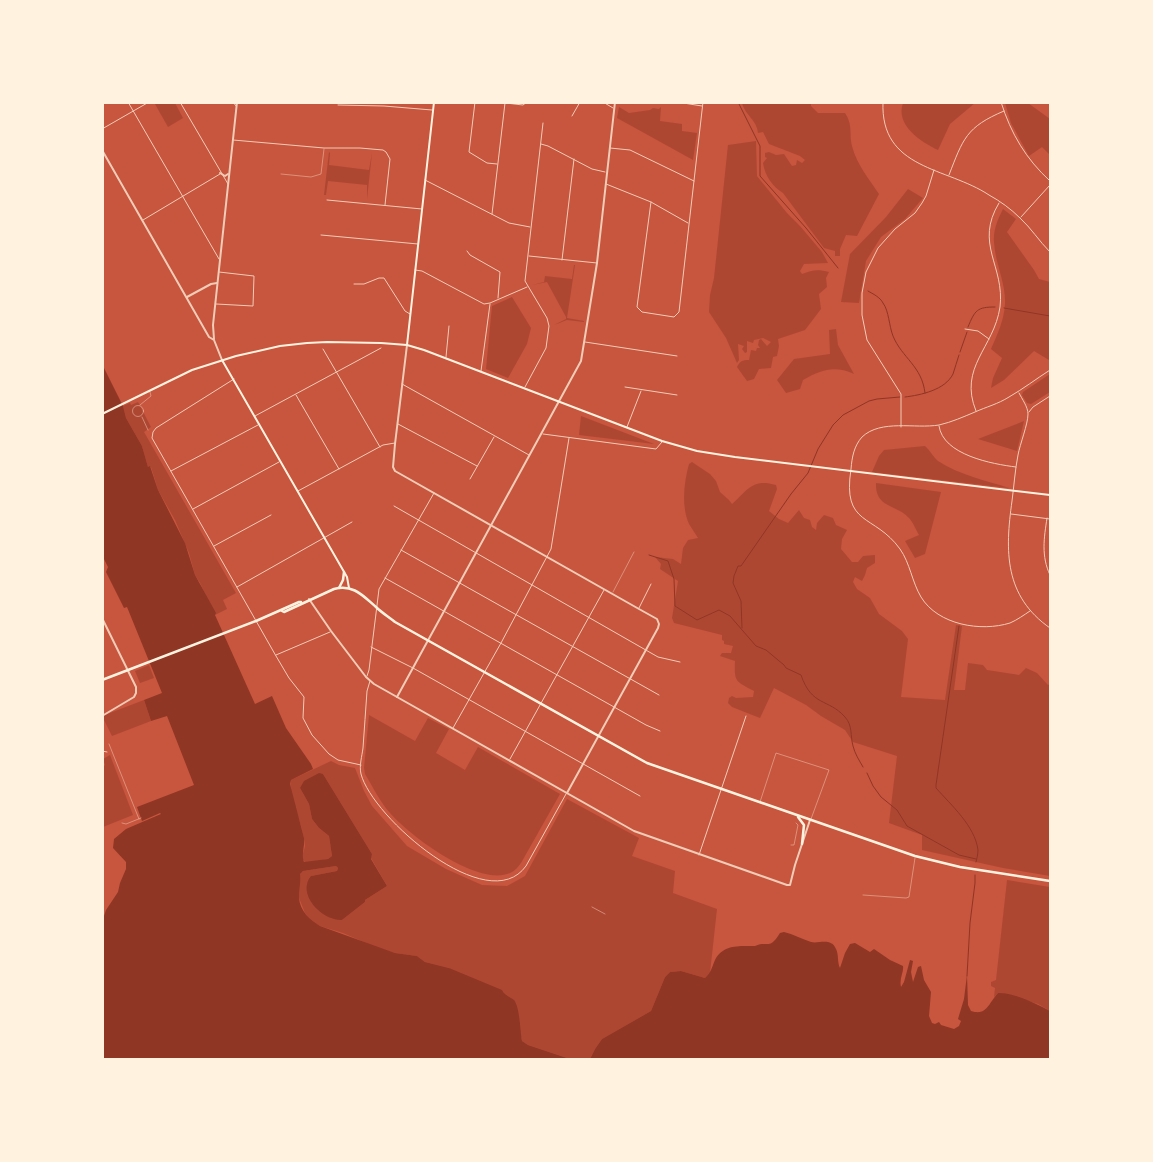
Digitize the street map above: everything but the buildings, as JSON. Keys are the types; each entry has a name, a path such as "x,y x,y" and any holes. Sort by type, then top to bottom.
{"main road":[{"path":"407,346 434,102"},
{"path":"102,414 192,370 270,348 313,342 354,342 407,346 446,358 662,441 697,452 1050,495"},
{"path":"222,360 344,572 349,588"},
{"path":"339,588 344,572"},
{"path":"102,680 282,611 284,612 300,605 301,602 339,588 349,588 362,594 376,608 396,622 647,763 915,856 952,865 1050,881"},
{"path":"797,816 804,825 802,844"}],"street":[{"path":"128,102 220,260"},
{"path":"102,129 149,102"},
{"path":"180,102 220,174 228,184"},
{"path":"233,102 236,107"},
{"path":"222,360 214,340 215,304 237,102"},
{"path":"475,102 469,152 487,163 498,165"},
{"path":"497,102 523,105 527,102"},
{"path":"572,116 580,102"},
{"path":"602,102 614,108"},
{"path":"397,697 581,361 597,263 615,102"},
{"path":"677,102 703,106"},
{"path":"650,202 637,307 642,312 676,316 679,312 703,102"},
{"path":"883,102 883,120 892,142 907,158 968,183 999,202 1020,218 1050,252"},
{"path":"1001,102 1021,148 1050,181"},
{"path":"492,215 505,103"},
{"path":"338,105 433,110"},
{"path":"949,176 967,134 986,118 1004,111"},
{"path":"524,389 546,348 549,326 525,281 543,123"},
{"path":"233,140 324,148 360,148 386,152 390,158 385,205"},
{"path":"540,144 548,146 592,169 607,172"},
{"path":"610,148 630,150 694,181"},
{"path":"102,150 209,337 214,340"},
{"path":"562,260 574,160"},
{"path":"901,427 901,394 867,340 862,316 862,293 866,272 878,248 895,229 915,213 926,196 934,170"},
{"path":"143,220 220,174 225,176 229,172"},
{"path":"426,180 513,225 531,227"},
{"path":"606,184 650,202 689,223"},
{"path":"1020,218 1050,185"},
{"path":"327,200 422,208"},
{"path":"976,412 970,390 972,375 976,363 990,339 997,318 1000,294 998,276 989,245 988,233 990,222 999,202"},
{"path":"321,235 418,244"},
{"path":"467,251 470,255 500,272 498,299"},
{"path":"528,256 597,263"},
{"path":"415,270 422,271 484,304 528,287"},
{"path":"215,304 253,306 255,277 219,272"},
{"path":"354,284 364,284 384,278 405,311 410,314"},
{"path":"187,297 217,282"},
{"path":"481,371 490,303"},
{"path":"446,358 450,326"},
{"path":"965,329 978,331 990,339"},
{"path":"1050,332 1050,351"},
{"path":"585,342 677,356"},
{"path":"370,681 367,691 360,765 361,775 377,804 387,817 410,839 448,865 487,880 505,880 524,870 659,626 657,619 394,469 395,444 407,346"},
{"path":"255,416 380,348"},
{"path":"323,350 380,447"},
{"path":"1030,611 1010,623 984,626 954,622 932,610 922,597 904,554 896,543 854,510 849,490 850,472 854,453 861,438 869,431 879,428 939,425 957,420 998,403 1050,370"},
{"path":"234,379 156,428 152,438 276,656 289,678 304,697 303,718 312,735 329,754 338,760 360,765"},
{"path":"402,384 530,456"},
{"path":"625,387 641,391 677,395"},
{"path":"627,427 641,391"},
{"path":"1018,392 1028,413"},
{"path":"296,394 339,468"},
{"path":"1050,396 1033,407 1028,413 1016,466 1007,549 1010,571 1015,587 1030,611 1050,628"},
{"path":"171,472 260,424"},
{"path":"398,424 477,466"},
{"path":"939,425 943,438 955,448 974,458 990,463 1016,466"},
{"path":"542,434 656,449 662,441"},
{"path":"470,479 494,436"},
{"path":"453,728 551,549 569,438"},
{"path":"298,491 386,444 395,444"},
{"path":"192,510 280,462"},
{"path":"366,677 372,647 379,589 434,493"},
{"path":"394,506 658,657 680,662"},
{"path":"1010,514 1050,519"},
{"path":"213,547 271,515"},
{"path":"1046,518 1044,549 1050,575"},
{"path":"236,587 325,539 352,522"},
{"path":"402,550 659,695"},
{"path":"385,578 646,725 660,731"},
{"path":"639,609 651,584"},
{"path":"509,761 605,590"},
{"path":"309,600 370,681 634,831 787,886 792,882 795,865 810,820"},
{"path":"102,618 136,687 134,697 102,716"},
{"path":"276,656 331,631"},
{"path":"372,647 413,668 640,796"},
{"path":"699,855 746,716"},
{"path":"102,751 107,752"}],"lane":[{"path":"282,174 312,177 321,174 324,148"},
{"path":"141,416 135,416 132,412 134,407 151,396 150,390"},
{"path":"139,405 143,411 141,416 148,430"},
{"path":"612,594 634,552"},
{"path":"109,744 139,819"},
{"path":"107,752 112,752"},
{"path":"760,803 776,753 824,768 829,770 810,820"},
{"path":"122,823 126,824 141,818"},
{"path":"791,845 794,845 796,842 798,826 796,823"},
{"path":"863,895 910,897 915,856"},
{"path":"592,907 605,914"}],"shaded area":[{"path":"903,102 975,103 950,124 938,150 911,132 903,119"},
{"path":"175,103 183,118 168,127 155,104"},
{"path":"742,103 811,103 811,106 818,113 845,113 849,121 854,153 879,194 857,236 846,235 840,249 840,256 835,256 835,251 824,248 783,193 770,180 765,172 763,163 767,158 765,153 769,152 776,155 784,154 792,166 796,165 797,160 802,163 805,160 800,156 769,144 763,132 758,133 756,125"},
{"path":"1005,103 1028,103 1050,119 1050,155 1042,147 1029,156 1011,123"},
{"path":"619,107 629,113 653,108 659,109 661,107 660,121 682,124 682,131 697,133 693,160 617,118"},
{"path":"756,141 757,176 822,252 828,263 804,264 800,271 802,274 815,270 829,272 826,278 827,287 819,294 821,309 805,330 778,339 777,356 773,357 771,368 759,369 754,379 747,381 737,367 738,365 741,361 749,360 751,350 756,351 757,348 760,348 758,345 759,340 761,339 767,346 771,342 763,338 754,340 753,343 747,341 747,352 745,353 742,349 744,346 738,344 739,360 737,363 726,338 709,312 728,145"},
{"path":"329,152 329,165 369,170 372,153 367,199 367,185 328,181 326,195 324,195"},
{"path":"908,189 923,198 905,219 881,237 866,261 859,303 841,302 850,254 886,217"},
{"path":"1003,209 1016,219 1007,232 1039,279 1050,282 1049,360 1034,351 1004,380 991,388 993,378 1002,358 991,349 1002,322 1005,304 1004,288 996,258 994,238 996,225"},
{"path":"574,265 567,318 584,322 567,320 554,325 566,319 566,317 547,282 532,285 544,282 545,276 572,279"},
{"path":"512,297 531,328 527,344 508,378 486,369 492,306"},
{"path":"836,329 838,345 854,374 834,369 822,371 803,380 800,389 786,393 777,380 794,359 830,354 829,330"},
{"path":"102,364 123,406 126,418 142,446 148,467 150,466 158,490 185,543 195,575 216,613 215,615 255,704 272,696 286,728 311,764 313,769 291,780 290,784 304,838 304,862 328,859 332,856 329,836 312,819 309,804 300,788 304,781 319,773 323,774 372,854 371,859 387,886 365,900 365,902 342,920 334,919 319,911 313,905 307,891 307,883 311,876 337,871 338,868 336,866 303,871 300,874 299,898 303,911 320,926 395,953 417,956 425,962 449,968 502,990 516,1003 522,1041 528,1045 570,1059 103,1059 103,919 106,910 118,892 126,869 126,862 113,848 114,839 126,829 161,814 142,821 137,807 194,785 167,716 151,721 144,700 162,693 127,607 124,608 106,572 108,567 102,555"},
{"path":"1050,374 1050,392 1031,404 1027,403 1022,395 1023,392"},
{"path":"138,402 151,427 144,432 236,593 223,600 227,609 215,615 195,575 189,553 175,520 158,490 151,467 148,467 142,446 126,418 123,406"},
{"path":"581,416 654,444 579,435"},
{"path":"1024,421 1017,451 978,439 1019,423"},
{"path":"925,446 938,461 946,466 963,474 1009,488 872,472 879,456 884,450"},
{"path":"692,462 710,474 716,481 720,492 732,504 756,484 768,483 776,485 777,489 769,511 779,519 788,523 799,510 804,518 810,520 812,527 816,530 817,523 824,515 833,518 836,525 847,530 842,539 841,549 852,562 858,562 863,556 875,555 875,563 867,568 862,581 855,577 853,582 857,589 870,598 879,614 902,631 908,639 901,697 945,700 956,625 962,626 954,690 965,690 968,663 983,665 987,670 1019,675 1026,668 1037,673 1048,685 1050,684 1050,876 1003,868 922,850 922,835 889,823 897,756 853,742 845,730 806,705 774,688 760,718 732,707 728,703 729,698 732,696 736,698 753,697 754,691 737,680 735,661 720,656 722,653 731,653 733,646 724,644 722,635 674,623 672,618 678,581 660,569 661,564 655,557 673,559 681,564 683,548 688,540 698,538 686,517 684,502 686,478 689,464"},
{"path":"876,483 941,492 925,554 915,558 905,541 919,535 909,518 887,505 879,497"},
{"path":"149,665 154,678 140,683 135,671"},
{"path":"144,700 151,721 112,736 102,716"},
{"path":"369,715 415,741 428,718 449,729 436,753 465,770 478,747 560,794 516,869 510,873 496,875 481,873 463,866 428,846 390,813 365,774"},
{"path":"110,755 133,815 103,827 102,768 105,765 103,759"},
{"path":"331,761 339,765 355,768 372,806 407,846 446,869 482,885 507,886 525,876 567,799 639,838 632,856 675,871 673,893 717,909 710,973 705,978 681,971 670,972 665,977 651,1011 602,1039 590,1059 570,1059 528,1045 522,1041 519,1027 449,968 425,962 417,956 395,953 373,946 343,933 320,926 311,921 305,913 299,898 300,874 303,871 336,866 338,868 337,871 311,876 342,920 365,902 365,900 387,886 371,858 372,854 323,774 300,788 309,804 312,819 329,836 332,856 328,859 306,863 303,859 305,842 292,798 291,780"},
{"path":"1007,880 1050,887 1050,1011 1038,1004 1002,993 998,993 994,997 995,988 991,986 991,982 996,980"},
{"path":"784,932 811,942 831,943 837,951 840,968 850,944 855,943 870,952 874,949 903,966 901,987 910,960 913,961 911,972 913,982 918,967 921,966 924,980 931,992 929,1016 932,1023 935,1024 939,1022 941,1025 954,1029 959,1026 961,1021 958,1019 964,999 967,975 968,1005 971,1011 981,1012 987,1008 998,993 1018,996 1038,1005 1050,1011 1050,1059 590,1059 602,1039 651,1011 665,977 670,972 681,971 705,978 718,955 723,951 732,947 771,943 780,933"}],"waterway":[{"path":"738,102 760,146 760,176 838,268"},
{"path":"868,291 878,297 885,306 893,336 920,376 925,393"},
{"path":"968,327 977,311 995,307"},
{"path":"1004,308 1050,316"},
{"path":"960,352 967,332"},
{"path":"905,397 939,388 953,374 959,355"},
{"path":"742,628 741,601 733,583 738,566 741,566 791,494 808,473 818,449 833,425 843,415 869,401 900,397"},
{"path":"649,555 668,561 674,579 675,606 697,620 719,610 730,616 756,646 766,650 786,668 801,675 805,685 815,697 839,711 848,720 854,749 863,767"},
{"path":"959,626 936,788 961,816 972,833 978,850 976,862"},
{"path":"867,773 881,797 897,810 907,826 959,855 976,859"},
{"path":"967,976 975,875"}]}
